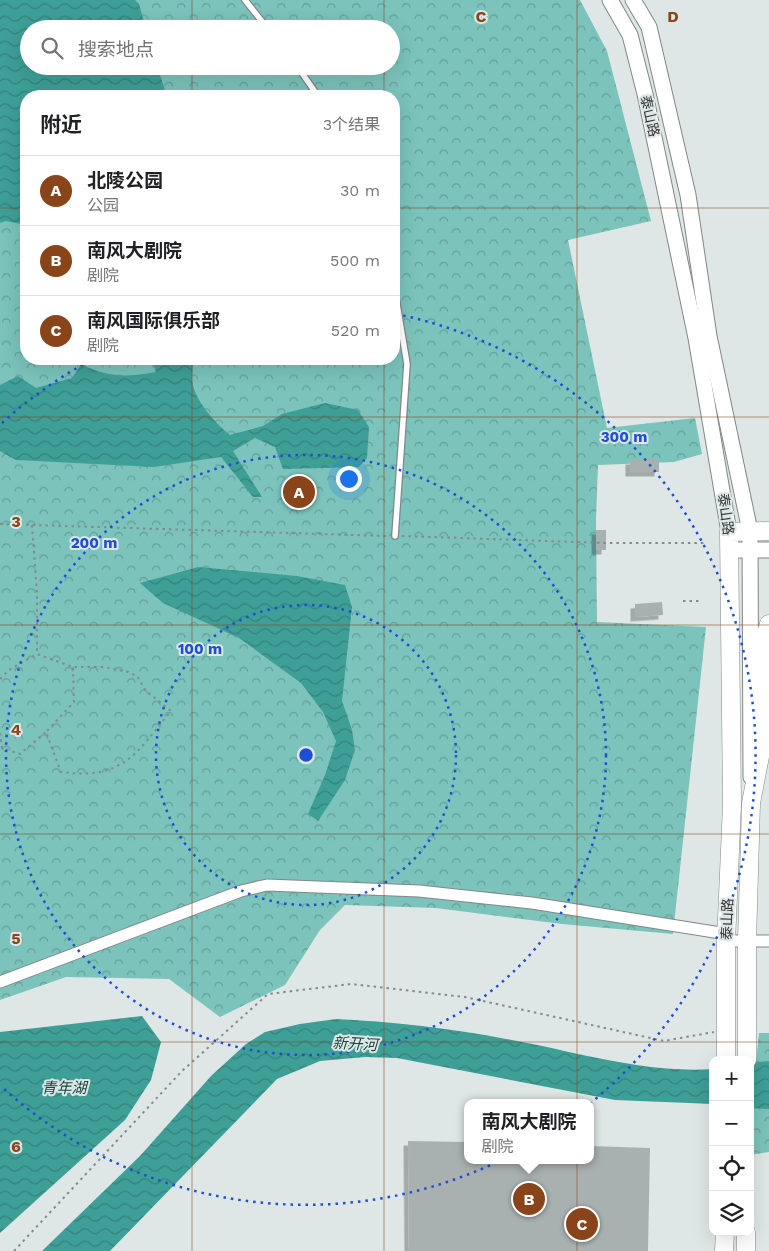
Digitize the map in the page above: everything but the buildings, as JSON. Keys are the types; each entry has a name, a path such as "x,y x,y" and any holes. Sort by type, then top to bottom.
{"main road":[{"name":"泰山路","path":"610,0 630,34 645,94 696,338 729,532 732,805 727,938 726,1044"},
{"name":"泰山路","path":"634,0 649,27 688,194 709,336 750,531 751,803 746,1051"},
{"path":"729,532 769,531"},
{"path":"730,550 769,550"},
{"path":"751,803 762,746 762,646 769,624"},
{"path":"724,1251 725,1236"},
{"path":"746,1236 746,1251"}],"street":[{"path":"0,982 241,891 267,885 420,891 532,903 727,938 747,941 769,941"}],"lane":[{"path":"245,0 261,20"},
{"path":"303,75 314,90"},
{"path":"395,536 407,364 400,322"}],"path":[{"path":"0,524 606,543 707,543"},
{"path":"32,525 37,593 37,654"},
{"path":"683,601 699,601"},
{"path":"0,678 9,670 37,654 74,667 104,667 128,672 137,676 145,690 171,711 130,759 109,770 86,775 61,772 46,732 48,730"},
{"path":"0,733 2,748 20,754 48,730 74,702 74,667"},
{"path":"14,1251 182,1071 268,994 351,984 465,997 664,1040 726,1044"}],"green space":[{"path":"0,0 580,0 607,51 651,221 568,240 607,428 695,418 702,454 674,462 598,465 596,519 597,622 706,627 673,934 562,924 436,908 345,905 320,930 285,985 220,1017 169,979 66,977 0,1000"},
{"path":"759,1033 769,1033 769,1152 754,1154 754,1101"}],"water":[{"path":"0,0 135,0 139,4 143,20 20,20 20,75 160,75 165,90 20,90 20,224 6,221 0,223"},
{"path":"80,365 100,372 118,375 156,372 153,365 193,365 192,379 196,394 206,410 230,435 263,426 282,414 325,403 358,410 369,427 367,458 359,467 283,469 275,447 255,438 233,451 262,497 253,497 221,457 154,467 16,460 0,451 0,385 18,376 36,388 72,378"},
{"path":"198,567 297,576 345,585 352,607 342,701 352,730 355,750 345,780 318,821 308,814 325,775 336,741 323,712 301,683 239,638 163,603 140,583"},
{"name":"青年湖","path":"142,1016 161,1042 151,1080 125,1120 0,1233 0,1032"},
{"name":"新开河","path":"336,1019 401,1024 464,1032 635,1065 687,1070 709,1069 709,1104 615,1100 397,1058 365,1057 320,1061 277,1079 110,1251 42,1251 140,1156 211,1076 246,1044 265,1032 300,1024"},
{"path":"769,1061 769,1109 754,1108 754,1063"}],"place":[{"name":"北陵公园","path":"299,492"},
{"name":"南风大剧院","path":"529,1199"},
{"name":"南风国际俱乐部","path":"582,1224"}]}
